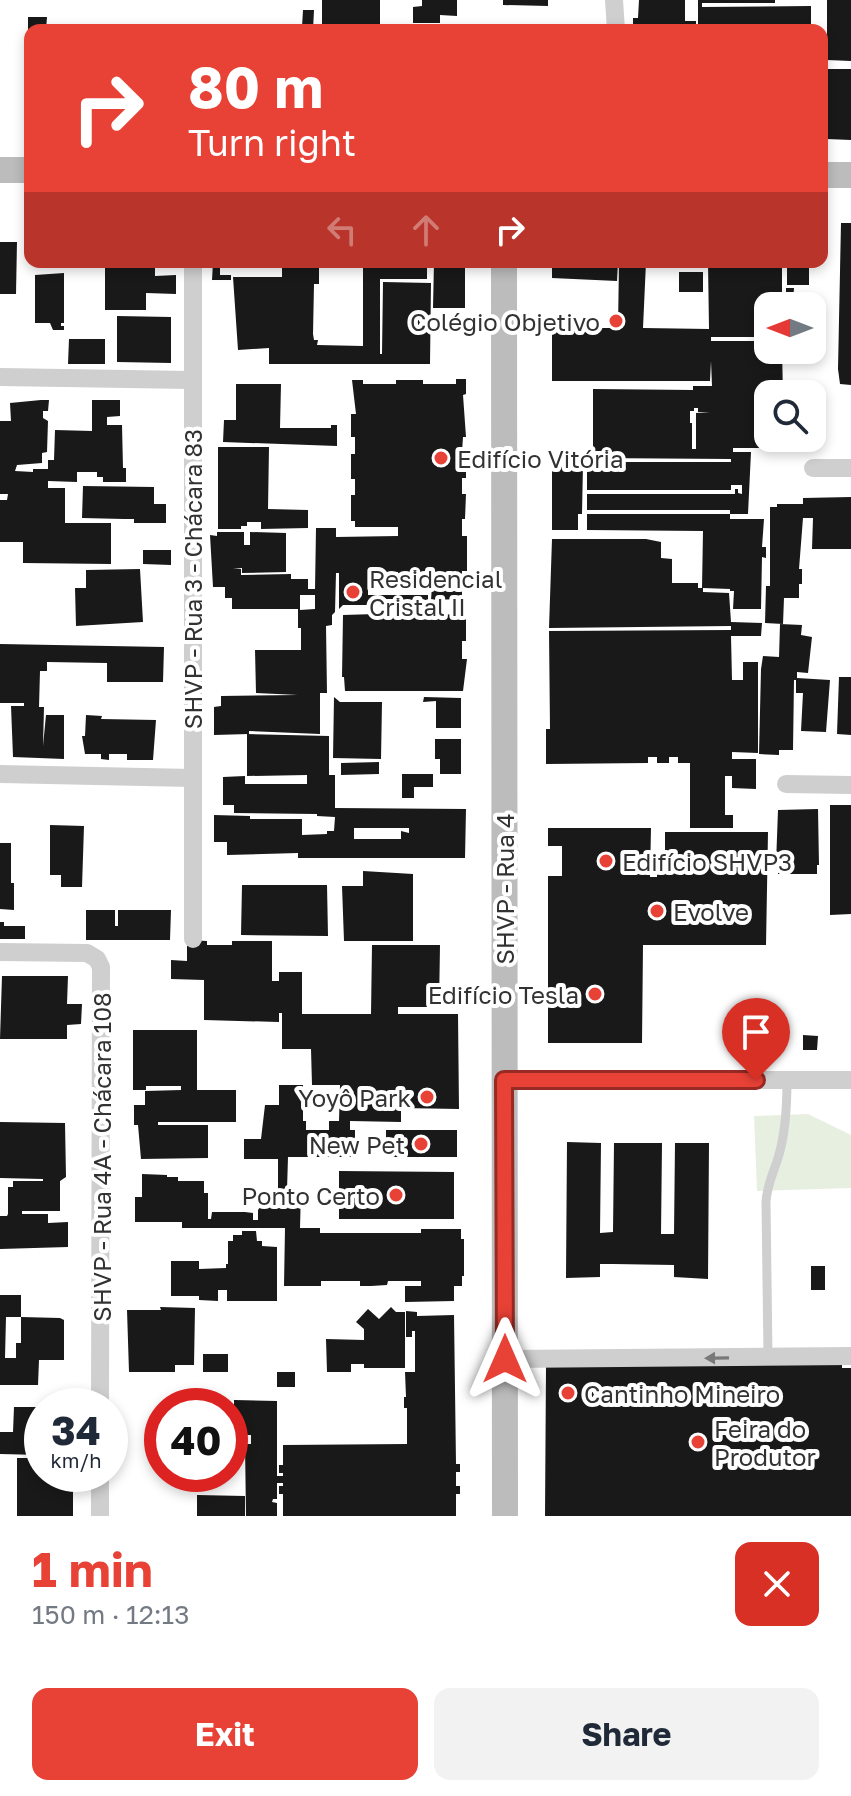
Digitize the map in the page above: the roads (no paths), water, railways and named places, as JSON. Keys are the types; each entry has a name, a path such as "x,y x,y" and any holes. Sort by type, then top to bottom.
{"street":[{"path":"614,0 616,24"},
{"path":"0,170 24,170"},
{"path":"828,175 851,175"},
{"name":"SHVP - Rua 3 - Chácara 83","path":"193,268 193,939"},
{"name":"SHVP - Rua 4","path":"504,268 505,1516"},
{"path":"0,377 191,380"},
{"path":"813,468 851,468"},
{"path":"0,774 192,778"},
{"path":"786,784 851,785"},
{"name":"SHVP - Rua 4A - Chácara 108","path":"0,952 87,953 97,959 101,967 100,1388"},
{"path":"504,1080 851,1080"},
{"path":"505,1359 851,1356"},
{"path":"100,1492 100,1516"}],"lane":[{"path":"768,1357 766,1202 768,1183 784,1132 787,1080"}],"place":[{"name":"Colégio Objetivo","path":"616,321"},
{"name":"Edifício Vitória","path":"441,458"},
{"name":"Residencial Cristal II","path":"353,592"},
{"name":"Edifício SHVP3","path":"606,861"},
{"name":"Evolve","path":"657,911"},
{"name":"Edifício Tesla","path":"595,994"},
{"name":"Yoyô Park","path":"427,1097"},
{"name":"New Pet","path":"421,1144"},
{"name":"Ponto Certo","path":"396,1195"},
{"name":"Cantinho Mineiro","path":"568,1393"},
{"name":"Feira do Produtor","path":"698,1442"}]}
